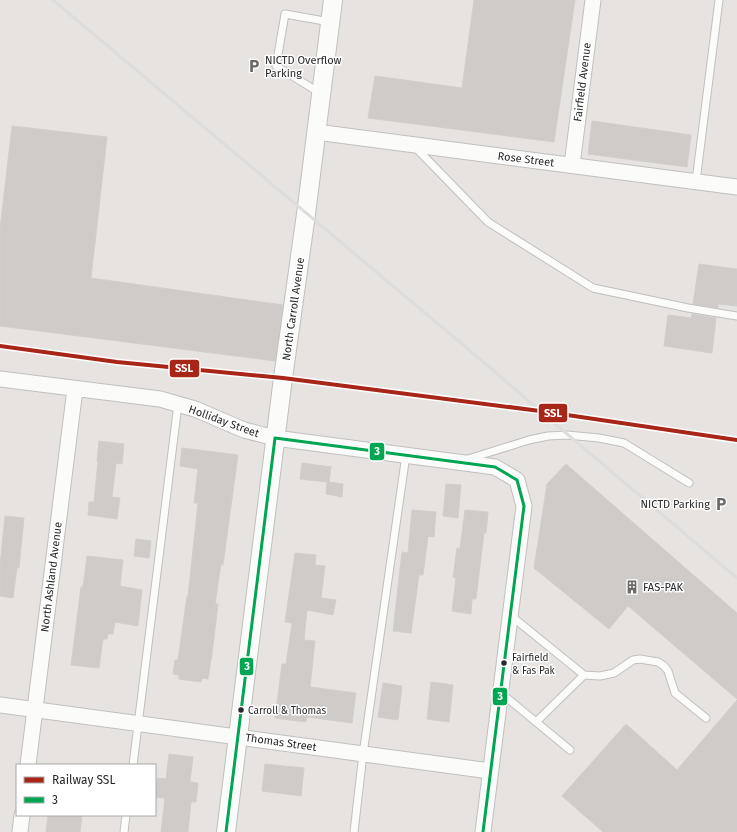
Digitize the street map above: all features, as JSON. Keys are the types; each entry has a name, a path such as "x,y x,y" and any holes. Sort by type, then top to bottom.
{"street":[{"name":"North Carroll Avenue","path":"226,832 275,438 306,214 333,0"},
{"name":"Fairfield Avenue","path":"572,165 593,0"},
{"name":"Rose Street","path":"316,132 737,187"},
{"name":"Holliday Street","path":"0,379 160,400 195,409 244,430 275,438 495,467 517,480 524,506 510,615"},
{"name":"North Ashland Avenue","path":"28,764 75,389"},
{"path":"483,832 510,615"},
{"name":"Thomas Street","path":"0,705 490,771"},
{"path":"20,832 22,816"}],"lane":[{"path":"696,181 719,0"},
{"path":"321,94 276,66 285,14 330,22"},
{"path":"412,144 488,222 593,288 688,308 737,316"},
{"path":"133,764 178,404"},
{"path":"460,462 529,440 548,436 575,435 599,438 624,444 689,483"},
{"path":"354,832 363,754 406,455"},
{"path":"510,615 584,676 600,676 614,673 633,660 640,659 658,662 668,671 675,692 706,718"},
{"path":"536,722 584,676"},
{"path":"500,693 570,750"},
{"path":"124,832 126,816"}],"building":[{"path":"474,0 575,0 554,142 368,118 375,76 462,88"},
{"path":"592,121 691,135 687,167 588,154"},
{"path":"12,126 107,137 91,278 283,305 275,361 0,326 0,229"},
{"path":"699,264 737,269 737,306 718,304 718,308 693,304"},
{"path":"692,314 716,318 712,353 664,346 668,315 691,318"},
{"path":"99,441 124,444 122,464 116,463 112,497 120,498 117,519 88,515 89,502 94,502"},
{"path":"182,448 238,455 223,565 221,564 215,604 218,604 208,679 202,678 201,682 179,679 179,675 173,674 175,660 178,660 188,596 198,503 194,503 198,469 180,466"},
{"path":"302,463 331,467 329,482 343,484 342,497 326,494 327,482 300,479"},
{"name":"FAS-PAK","path":"566,464 737,613 737,699 628,606 609,629 534,568 547,484"},
{"path":"446,484 461,485 458,518 443,516"},
{"path":"412,510 436,512 434,537 428,536 423,575 419,575 411,633 393,631 402,552 408,553"},
{"path":"465,510 488,512 476,599 472,599 471,614 452,611 456,578 453,577 457,548 460,549"},
{"path":"5,516 24,518 19,568 17,568 13,598 0,596 0,565"},
{"path":"136,539 151,541 149,558 134,556"},
{"path":"295,553 316,555 315,565 325,566 321,598 336,600 333,615 307,610 304,640 315,641 310,687 356,693 352,723 307,717 306,722 275,718 282,664 286,664 292,623 285,622"},
{"path":"87,556 123,560 120,586 142,590 138,626 115,622 113,634 108,634 107,639 103,639 99,668 71,665 81,587 83,587"},
{"path":"431,682 453,685 449,722 427,719"},
{"path":"383,683 402,686 398,720 378,717"},
{"path":"737,700 737,832 603,832 562,796 626,724 677,770"},
{"path":"169,754 193,757 190,782 198,783 196,802 191,802 188,832 161,832 165,798 156,797 156,786 157,778 166,779"},
{"path":"265,764 304,768 301,796 262,791"},
{"path":"48,816 82,816 80,832 46,832"}],"railway":[{"path":"53,0 494,371 737,578"}],"rail line":[{"name":"SSL","path":"0,346 117,362 283,378 540,411 737,440"}],"transit line":[{"name":"3","path":"226,832 275,438 495,467 517,480 524,506 483,832"}],"place":[{"name":"NICTD Overflow Parking","path":"254,66"},
{"name":"NICTD Parking","path":"721,504"},
{"name":"FAS-PAK","path":"632,587"},
{"name":"Fairfield & Fas Pak","path":"504,663"},
{"name":"Carroll & Thomas","path":"241,710"}]}
